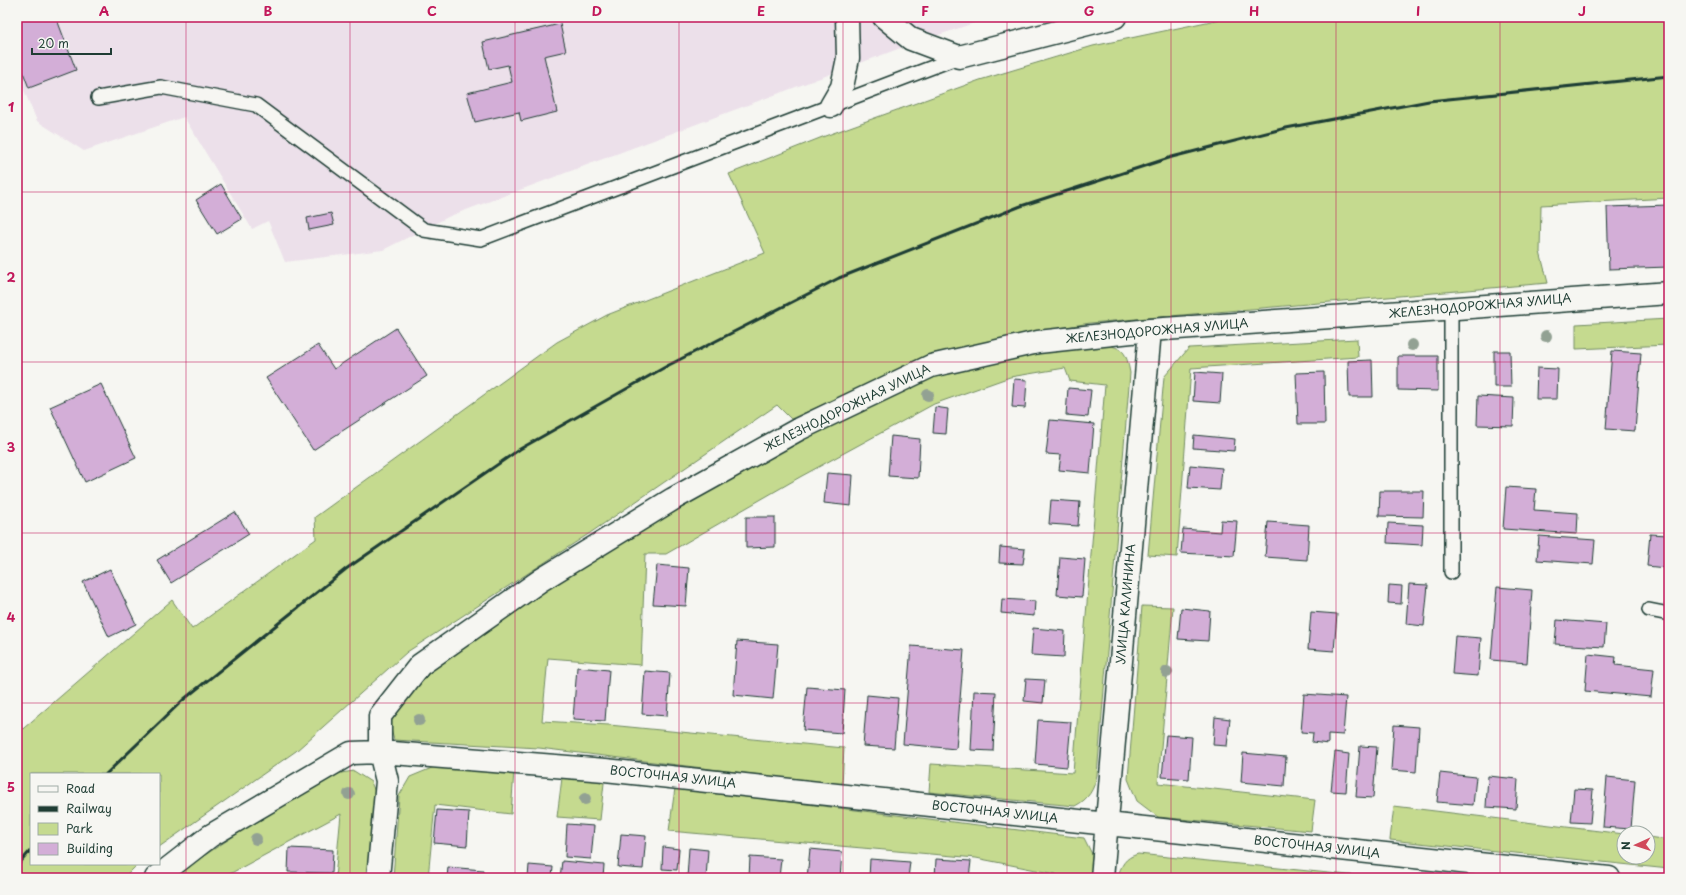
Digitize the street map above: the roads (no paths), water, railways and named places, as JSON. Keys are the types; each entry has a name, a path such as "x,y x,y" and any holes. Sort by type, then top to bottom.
{"street":[{"path":"831,106 842,86 848,58 847,17"},
{"path":"884,17 911,39 960,57 1115,17"},
{"name":"ЖЕЛЕЗНОДОРОЖНАЯ УЛИЦА","path":"378,878 386,781 380,752 380,716 420,665 541,580 673,500 799,429 931,366 1038,342 1150,330 1451,309 1577,298 1669,293"},
{"name":"УЛИЦА КАЛИНИНА","path":"1102,878 1150,330"},
{"path":"156,878 210,836 351,753 380,752"},
{"name":"ВОСТОЧНАЯ УЛИЦА","path":"380,752 605,770 1609,878"}],"lane":[{"path":"98,98 161,88 256,105 424,230 481,239 960,57"},
{"path":"1451,309 1452,572"},
{"path":"1649,610 1669,614"}],"railway":[{"path":"107,773 183,700 346,569 520,449 667,366 839,278 1021,206 1172,157 1286,128 1429,101 1669,76"},
{"path":"17,866 30,851"}]}
